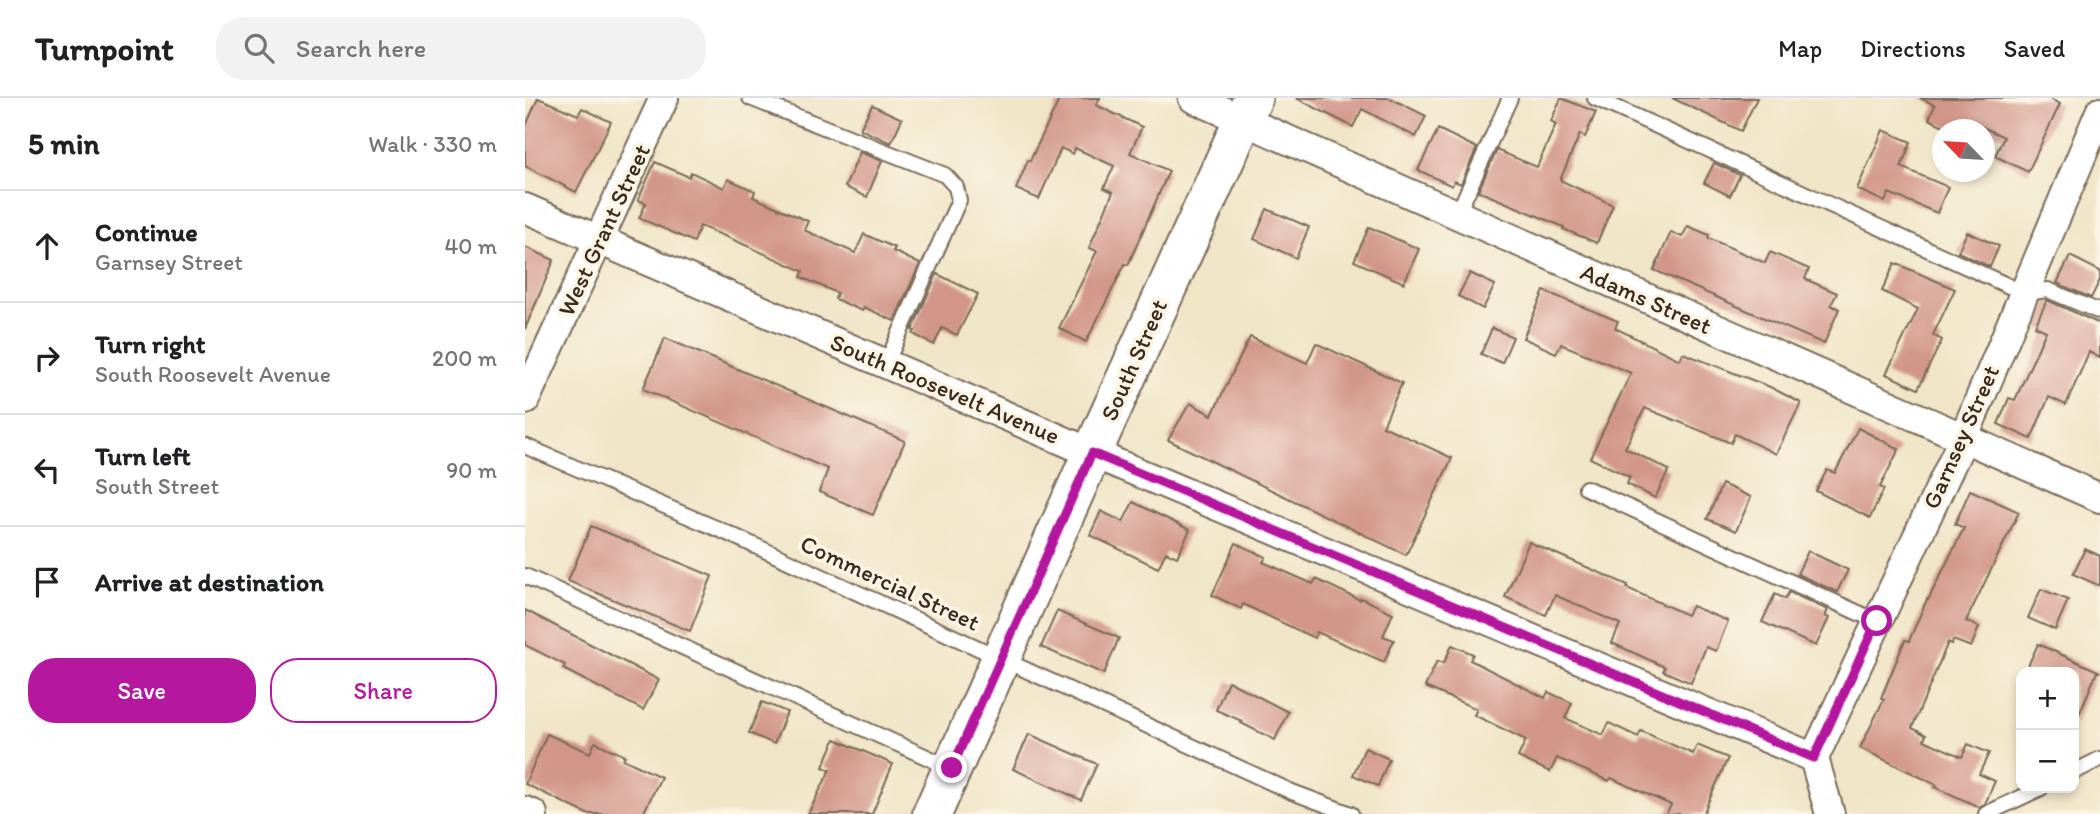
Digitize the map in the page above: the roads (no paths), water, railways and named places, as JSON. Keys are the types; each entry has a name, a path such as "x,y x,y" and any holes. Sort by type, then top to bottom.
{"street":[{"name":"West Grant Street","path":"525,400 664,98"},
{"name":"Adams Street","path":"1193,98 1248,109 1457,215 2100,498"},
{"name":"South Street","path":"932,814 1248,109"},
{"name":"Garnsey Street","path":"1814,758 1963,439 2100,112"},
{"name":"South Roosevelt Avenue","path":"525,208 1092,453 1814,758"},
{"path":"1814,758 1831,814"},
{"path":"525,811 533,814"}],"lane":[{"path":"750,98 945,175 956,187 959,200 886,364"},
{"path":"1457,215 1510,98"},
{"path":"1595,98 2024,293 2048,290 2100,312"},
{"name":"Commercial Street","path":"525,446 725,532 1292,792 1351,814"},
{"path":"1586,488 1877,621"},
{"path":"525,576 952,768"},
{"path":"2079,770 2100,759"},
{"path":"1986,814 2030,793"}]}
